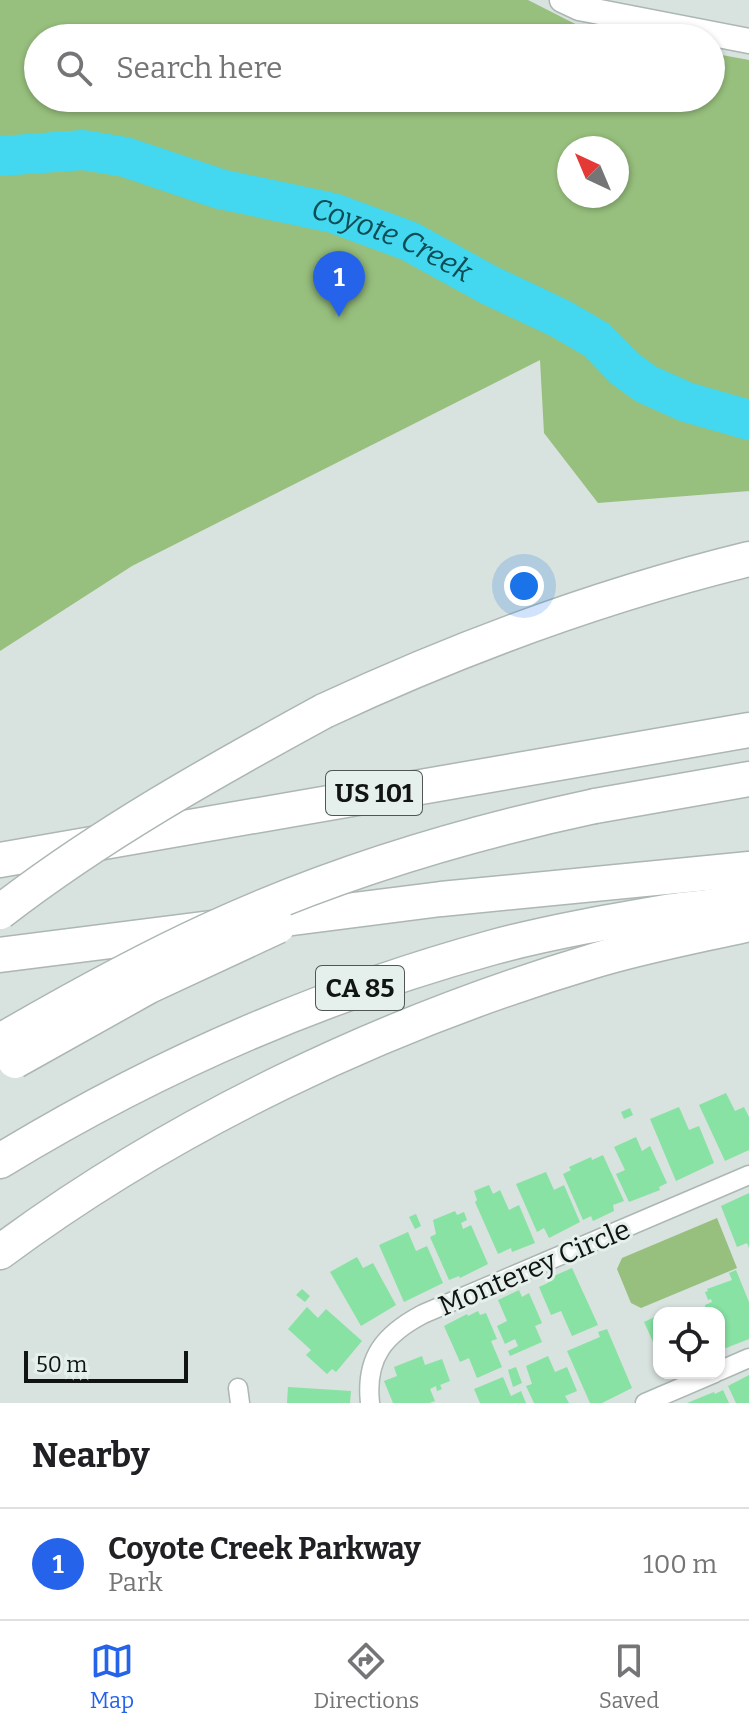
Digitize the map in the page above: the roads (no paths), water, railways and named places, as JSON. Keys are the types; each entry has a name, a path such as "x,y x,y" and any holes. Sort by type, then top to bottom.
{"highway":[{"path":"0,912 69,862 157,805 324,711 382,684 535,623 749,559"},
{"name":"US 101","path":"0,860 749,730"},
{"path":"4,1053 89,1017 202,960 332,903 528,843 597,817 749,779"},
{"path":"597,817 749,801"},
{"path":"0,955 441,899 749,869"},
{"name":"CA 85","path":"0,1161 111,1097 205,1051 287,1015 362,988 508,944 749,897"},
{"path":"0,1252 122,1169 248,1101 384,1037 512,987 591,962 749,924"}],"street":[{"path":"575,3 671,24"},
{"path":"725,36 749,41"},
{"name":"Monterey Circle","path":"370,1403 372,1368 382,1343 401,1326 749,1175"},
{"path":"725,1368 749,1358"},
{"path":"645,1403 701,1379"}],"waterway":[{"name":"Coyote Creek","path":"0,156 83,150 125,157 220,189 333,213 409,241 489,285 561,319 597,340 624,368 646,384 686,402 749,420"}],"place":[{"name":"Coyote Creek Parkway","path":"339,317"}]}
